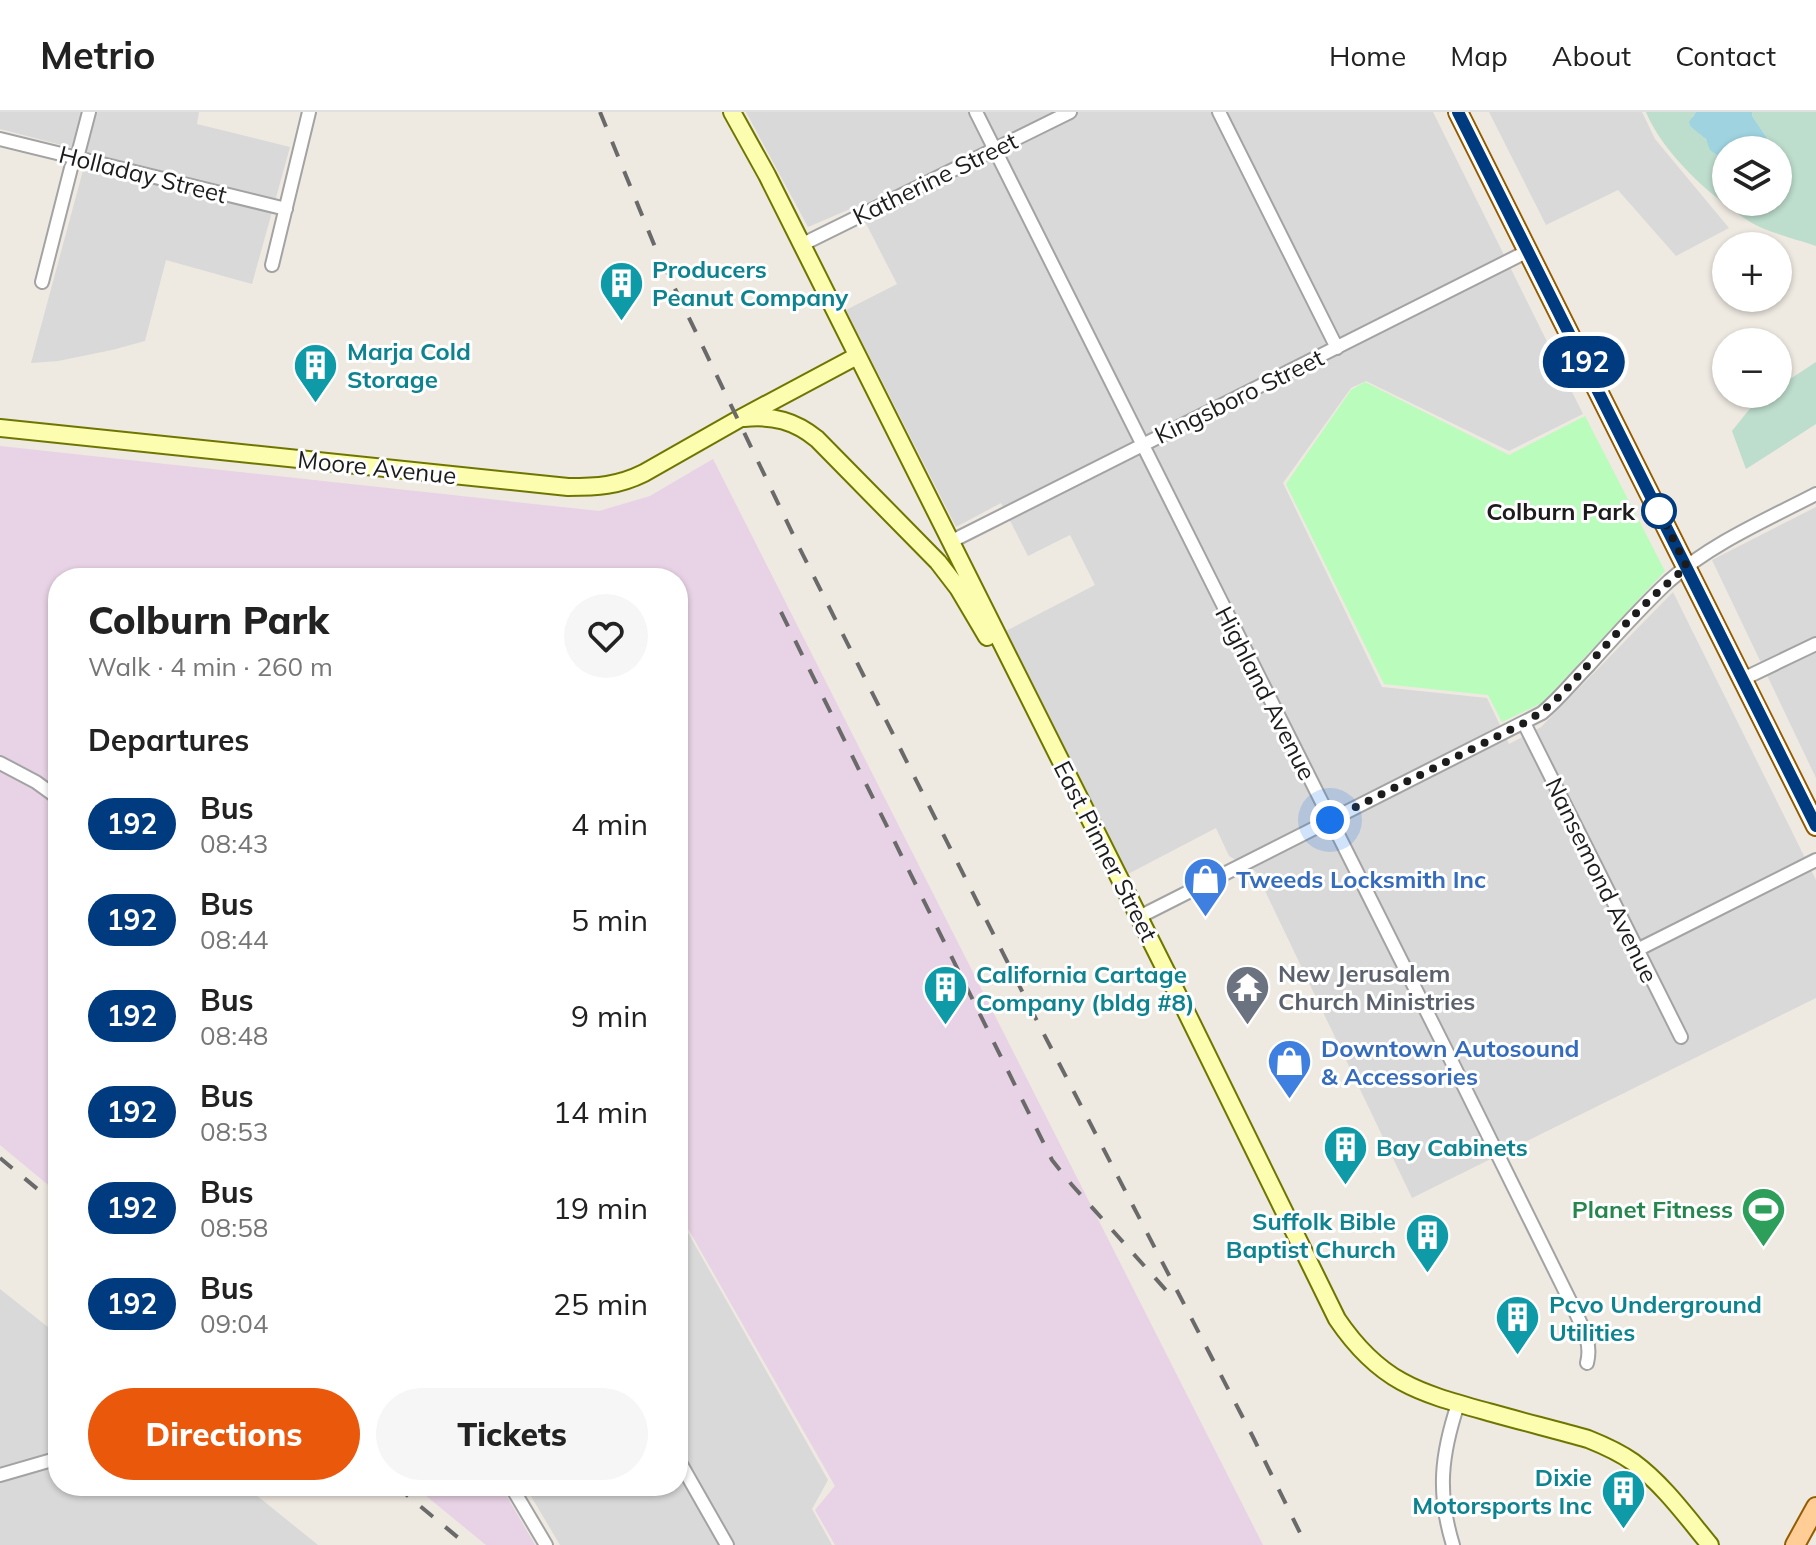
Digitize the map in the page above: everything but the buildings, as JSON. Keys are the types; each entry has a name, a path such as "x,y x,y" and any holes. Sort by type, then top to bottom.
{"main road":[{"path":"1458,112 1816,826"},
{"name":"East Pinner Street","path":"735,116 1139,917 1337,1319 1359,1348 1385,1372 1406,1385 1458,1404 1588,1439 1630,1460 1649,1475 1710,1545"},
{"name":"Moore Avenue","path":"0,428 568,487 599,487 629,481 857,356"},
{"name":"Moore Avenue","path":"739,419 781,419 807,431 938,562 958,588 1051,743"},
{"path":"1795,1545 1816,1507"}],"street":[{"path":"42,282 71,168 77,158 89,112"},
{"path":"272,265 309,112"},
{"name":"Highland Avenue","path":"976,112 1575,1311 1588,1341 1587,1363"},
{"name":"Katherine Street","path":"801,245 1070,112"},
{"path":"1219,112 1337,348"},
{"name":"Holladay Street","path":"0,139 286,209"},
{"name":"Kingsboro Street","path":"950,542 1528,251"},
{"path":"1139,917 1542,713 1615,636 1687,567 1733,537 1816,494"},
{"path":"1743,679 1816,644"},
{"name":"Nansemond Avenue","path":"1524,723 1681,1037"},
{"path":"0,763 48,791"},
{"path":"1637,950 1816,860"},
{"path":"1453,1545 1445,1520 1442,1483 1444,1456 1458,1404"},
{"path":"0,1475 48,1461"},
{"path":"688,1477 727,1545"},
{"path":"517,1496 546,1545"}],"shaded area":[{"path":"0,112 199,112 197,124 290,147 252,284 166,260 145,341 58,361 31,363 88,152 0,129"},
{"path":"746,112 1433,112 1583,414 1509,451 1366,381 1351,388 1283,483 1382,687 1487,698 1509,744 1541,727 1673,592 1816,880 1816,998 1412,1198 1256,872 1229,856 1216,828 1128,874 1006,631 1095,585 1070,535 1028,556 1001,503 956,527 846,310 897,284 857,206 808,227"},
{"path":"1489,112 1642,112 1655,139 1712,208 1712,216 1719,216 1729,228 1712,232 1712,237 1676,256 1618,190 1546,225"},
{"path":"0,446 599,511 650,496 713,459 1263,1545 835,1545 815,1510 835,1486 688,1229 688,568 48,568 48,1185 0,1145"},
{"path":"1816,507 1816,778 1712,560"},
{"path":"688,1233 828,1480 812,1509 832,1545 560,1545 531,1496 688,1496"},
{"path":"0,1289 48,1327 48,1496 257,1496 318,1545 0,1545"},
{"path":"426,1496 507,1496 535,1545 486,1545"}],"green space":[{"path":"1646,112 1696,112 1691,127 1712,148 1712,193 1677,159"},
{"path":"1752,112 1816,112 1816,246 1792,238 1792,232 1772,232 1742,216 1792,216 1792,136 1766,136"},
{"path":"1816,362 1816,424 1746,469 1732,431 1752,408 1792,408 1792,378"},
{"name":"Colburn Park","path":"1365,382 1509,455 1585,416 1665,571 1542,703 1502,722 1488,695 1384,684 1286,484 1351,390"}],"water":[{"path":"1696,112 1752,112 1766,136 1712,136 1712,151 1706,139 1689,122"}],"railway":[{"path":"600,112 655,247 800,549 1035,1017 1306,1545"},
{"path":"781,612 1052,1160 1173,1298"},
{"path":"0,1158 48,1198"},
{"path":"408,1496 467,1545"}],"bus line":[{"name":"192","path":"1458,112 1816,826"}],"place":[{"name":"Producers Peanut Company","path":"621,322"},
{"name":"Marja Cold Storage","path":"316,404"},
{"name":"Colburn Park","path":"1659,511"},
{"name":"Tweeds Locksmith Inc","path":"1205,918"},
{"name":"New Jerusalem Church Ministries","path":"1247,1026"},
{"name":"California Cartage Company (bldg #8)","path":"945,1027"},
{"name":"Downtown Autosound & Accessories","path":"1290,1101"},
{"name":"Bay Cabinets","path":"1345,1186"},
{"name":"Planet Fitness","path":"1764,1248"},
{"name":"Suffolk Bible Baptist Church","path":"1427,1274"},
{"name":"Pcvo Underground Utilities","path":"1518,1357"},
{"name":"Dixie Motorsports Inc","path":"1623,1530"}],"route":[{"path":"1330,820 1524,723 1542,713 1561,696 1615,636 1687,567 1659,511"}]}
